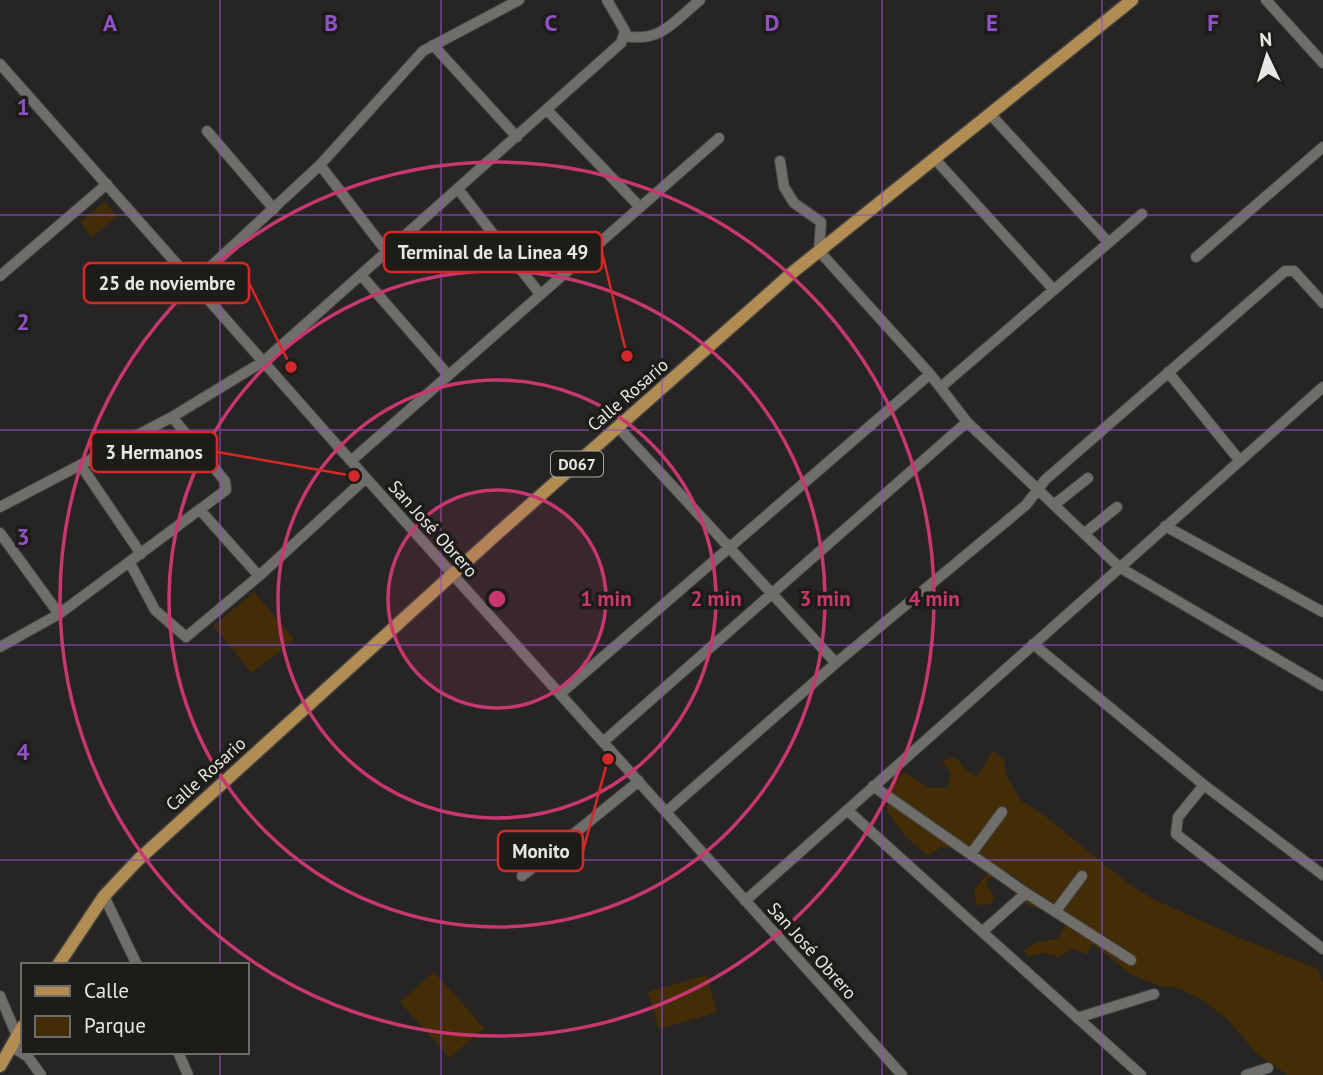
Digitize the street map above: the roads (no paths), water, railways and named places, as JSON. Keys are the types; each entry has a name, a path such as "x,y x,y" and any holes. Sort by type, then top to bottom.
{"main road":[{"name":"Calle Rosario","path":"59,963 104,896 232,774 453,574 819,251 1132,0"},
{"path":"0,1066 17,1036"}],"street":[{"path":"193,283 320,165 423,51 519,0"},
{"path":"607,0 625,36"},
{"path":"625,36 645,40 657,36 700,0"},
{"path":"1266,0 1323,63"},
{"path":"0,507 82,467 264,361 547,110 625,36"},
{"path":"433,45 517,137"},
{"name":"San José Obrero","path":"0,64 366,478 902,1075"},
{"path":"547,110 640,207"},
{"path":"990,114 1108,242"},
{"path":"207,131 274,209"},
{"path":"352,460 719,138"},
{"path":"1196,257 1323,147"},
{"path":"934,158 1054,290"},
{"path":"780,161 780,174 789,195 794,202 821,222 819,251 942,387 967,422 1037,491 1055,504 1119,568 1323,686"},
{"path":"320,165 387,252"},
{"path":"0,276 107,184"},
{"path":"458,189 541,294"},
{"path":"942,387 1142,214"},
{"path":"666,813 836,663 1026,505 1045,480 1285,271 1294,271 1323,303"},
{"path":"361,275 448,375"},
{"path":"1168,372 1240,461"},
{"path":"560,694 930,374"},
{"path":"745,901 1323,387"},
{"path":"0,648 59,614 223,493 225,481 172,417"},
{"path":"603,742 967,422"},
{"path":"618,427 836,663"},
{"path":"82,467 141,554"},
{"path":"130,563 155,610 186,637 259,576 366,478"},
{"path":"1055,504 1088,478"},
{"path":"1085,533 1117,507"},
{"path":"200,510 259,576"},
{"path":"1165,526 1323,612"},
{"path":"0,533 59,614"},
{"path":"1033,644 1204,785 1323,875"},
{"path":"522,876 639,781"},
{"path":"1204,785 1178,817 1176,834 1323,949"},
{"path":"873,786 1026,893 1131,960"},
{"path":"847,810 1141,1075"},
{"path":"971,854 1002,812"},
{"path":"1055,912 1082,876"},
{"path":"982,932 1026,893"},
{"path":"104,896 136,963"},
{"path":"1077,1017 1154,994"},
{"path":"0,996 17,1036"},
{"path":"27,1054 41,1075"},
{"path":"178,1054 188,1075"},
{"path":"1246,1075 1268,1068"}],"place":[{"name":"Terminal de la Linea 49","path":"627,356"},
{"name":"25 de noviembre","path":"291,367"},
{"name":"3 Hermanos","path":"354,476"},
{"name":"Monito","path":"608,759"}]}
